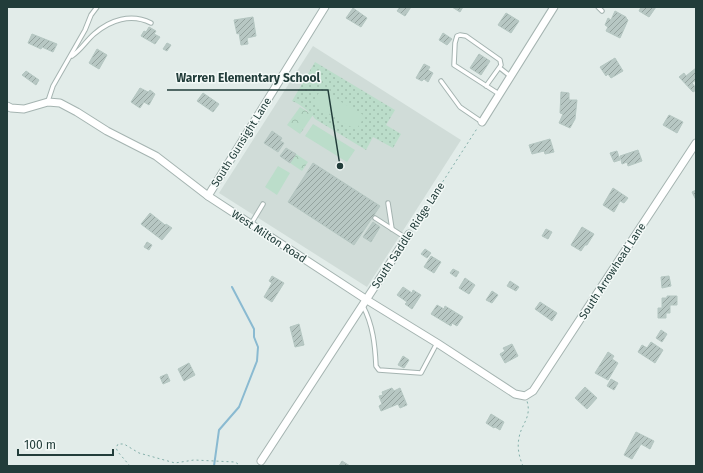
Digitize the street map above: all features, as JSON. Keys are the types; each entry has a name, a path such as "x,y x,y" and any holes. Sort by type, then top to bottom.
{"street":[{"name":"South Gunsight Lane","path":"208,196 324,7"},
{"path":"482,122 554,7"},
{"name":"West Milton Road","path":"48,102 60,103 107,131 156,156 208,196 365,303 437,343 515,394 525,396"},
{"path":"7,106 11,108 24,109 48,102"},
{"name":"South Arrowhead Lane","path":"525,396 532,391 695,147"},
{"name":"South Saddle Ridge Lane","path":"262,464 407,236"}],"lane":[{"path":"48,102 53,86 88,25 91,15 97,7"},
{"path":"598,7 602,11"},
{"path":"71,56 76,53 93,35 111,22 134,17 151,23"},
{"path":"486,86 500,68 500,60 466,36 460,35 455,38 454,65 486,86 499,94"},
{"path":"500,68 510,76"},
{"path":"441,81 460,107 482,122"},
{"path":"388,203 392,229"},
{"path":"250,224 263,204"},
{"path":"375,218 392,229 407,236"},
{"path":"365,303 374,335 376,366 379,370 420,373 437,343"}],"path":[{"name":"South Saddle Ridge Lane","path":"407,236 482,122"},
{"path":"523,466 519,455 519,438 528,416 529,407 525,396"},
{"path":"130,466 118,452 116,448 118,444 124,444 139,453 175,463 194,460 235,462 241,466"}],"shaded area":[{"path":"313,46 461,140 367,287 219,193"}],"green space":[{"path":"315,62 395,110 386,125 401,134 393,148 373,137 366,150 315,119 305,108 292,101"},
{"path":"321,90 365,116 356,130 312,103"},
{"path":"300,107 313,115 300,134 287,125"},
{"path":"313,124 355,150 347,162 305,136"},
{"path":"296,154 308,162 302,171 290,163"},
{"path":"278,166 290,173 277,195 265,187"}],"building":[{"path":"400,7 411,7 405,16 397,11"},
{"path":"452,7 463,7 460,12"},
{"path":"641,7 656,7 649,17 639,11"},
{"path":"353,8 367,18 361,27 346,18"},
{"path":"615,11 626,17 628,20 620,38 606,31 608,27 605,25 608,18 611,20"},
{"path":"506,13 519,21 511,33 498,25"},
{"path":"253,17 256,36 247,38 248,44 241,45 239,33 237,34 234,20"},
{"path":"149,27 156,31 154,34 160,37 155,44 141,36"},
{"path":"443,33 452,39 447,45 439,40"},
{"path":"32,34 57,44 53,52 42,47 41,49 28,43"},
{"path":"167,43 171,45 167,51 163,49"},
{"path":"97,49 107,55 99,69 89,63"},
{"path":"479,54 490,61 481,75 470,68"},
{"path":"615,58 623,71 611,78 608,74 606,76 600,67"},
{"path":"424,64 430,67 428,70 433,73 428,82 424,79 422,81 416,78"},
{"path":"696,68 696,80 692,83 696,90 693,92 679,77 684,73 686,76"},
{"path":"26,71 39,80 36,85 22,75"},
{"path":"140,88 148,92 150,90 155,94 149,105 144,102 140,108 131,102"},
{"path":"561,92 569,93 569,100 577,100 575,119 570,128 559,123 563,114 560,113"},
{"path":"203,93 219,104 213,112 197,101"},
{"path":"669,115 683,122 677,133 663,125"},
{"path":"272,131 282,138 280,141 284,143 278,152 264,143"},
{"path":"550,139 554,152 545,154 544,151 532,154 529,145"},
{"path":"286,148 296,154 290,163 280,156"},
{"path":"638,150 642,161 628,166 627,162 622,164 620,156"},
{"path":"617,151 620,160 614,162 610,153"},
{"path":"313,163 380,206 354,245 288,202"},
{"path":"613,188 628,198 624,203 620,201 614,212 603,205"},
{"path":"696,190 696,200 692,192"},
{"path":"150,213 165,225 166,224 172,228 162,240 141,224"},
{"path":"373,222 380,227 371,242 363,237"},
{"path":"582,227 594,234 581,251 571,245"},
{"path":"546,229 552,232 548,239 542,236"},
{"path":"147,242 152,245 149,250 144,247"},
{"path":"425,249 431,253 427,258 421,254"},
{"path":"431,256 441,262 434,273 424,267"},
{"path":"453,269 459,272 456,277 450,273"},
{"path":"272,276 284,283 272,302 264,297 272,283 269,281"},
{"path":"669,276 671,286 662,288 661,277"},
{"path":"465,278 475,285 469,294 459,288"},
{"path":"510,281 519,287 516,291 507,286"},
{"path":"403,287 412,293 413,290 421,295 412,309 405,304 407,302 397,295"},
{"path":"492,291 498,295 492,303 486,300"},
{"path":"667,296 677,296 677,305 670,305 670,313 666,313 666,318 658,318 658,308 662,308 662,298 667,298"},
{"path":"540,302 557,313 552,321 535,309"},
{"path":"437,305 444,309 445,306 463,317 457,326 452,323 451,326 431,314"},
{"path":"299,324 304,345 295,347 290,327"},
{"path":"661,330 667,334 662,342 656,338"},
{"path":"651,342 663,350 655,363 638,352 642,345 647,348"},
{"path":"512,344 518,356 505,363 500,354 505,351 503,348"},
{"path":"608,352 614,356 612,359 618,363 608,380 595,373"},
{"path":"403,356 409,360 404,368 398,365"},
{"path":"189,363 195,375 184,381 178,369"},
{"path":"167,374 170,381 163,384 160,377"},
{"path":"611,379 618,383 614,390 607,386"},
{"path":"585,387 597,398 587,409 575,398"},
{"path":"392,388 394,391 400,388 407,405 400,408 398,404 381,411 379,406 382,404 379,396 383,395 382,392"},
{"path":"491,414 504,422 500,430 486,423"},
{"path":"636,432 654,441 650,449 641,444 632,459 624,455"},
{"path":"342,461 350,466 339,466"}],"waterway":[{"path":"214,466 219,430 239,407 257,361 258,347 254,337 254,329 232,287"}],"place":[{"name":"Warren Elementary School","path":"340,166"}]}
